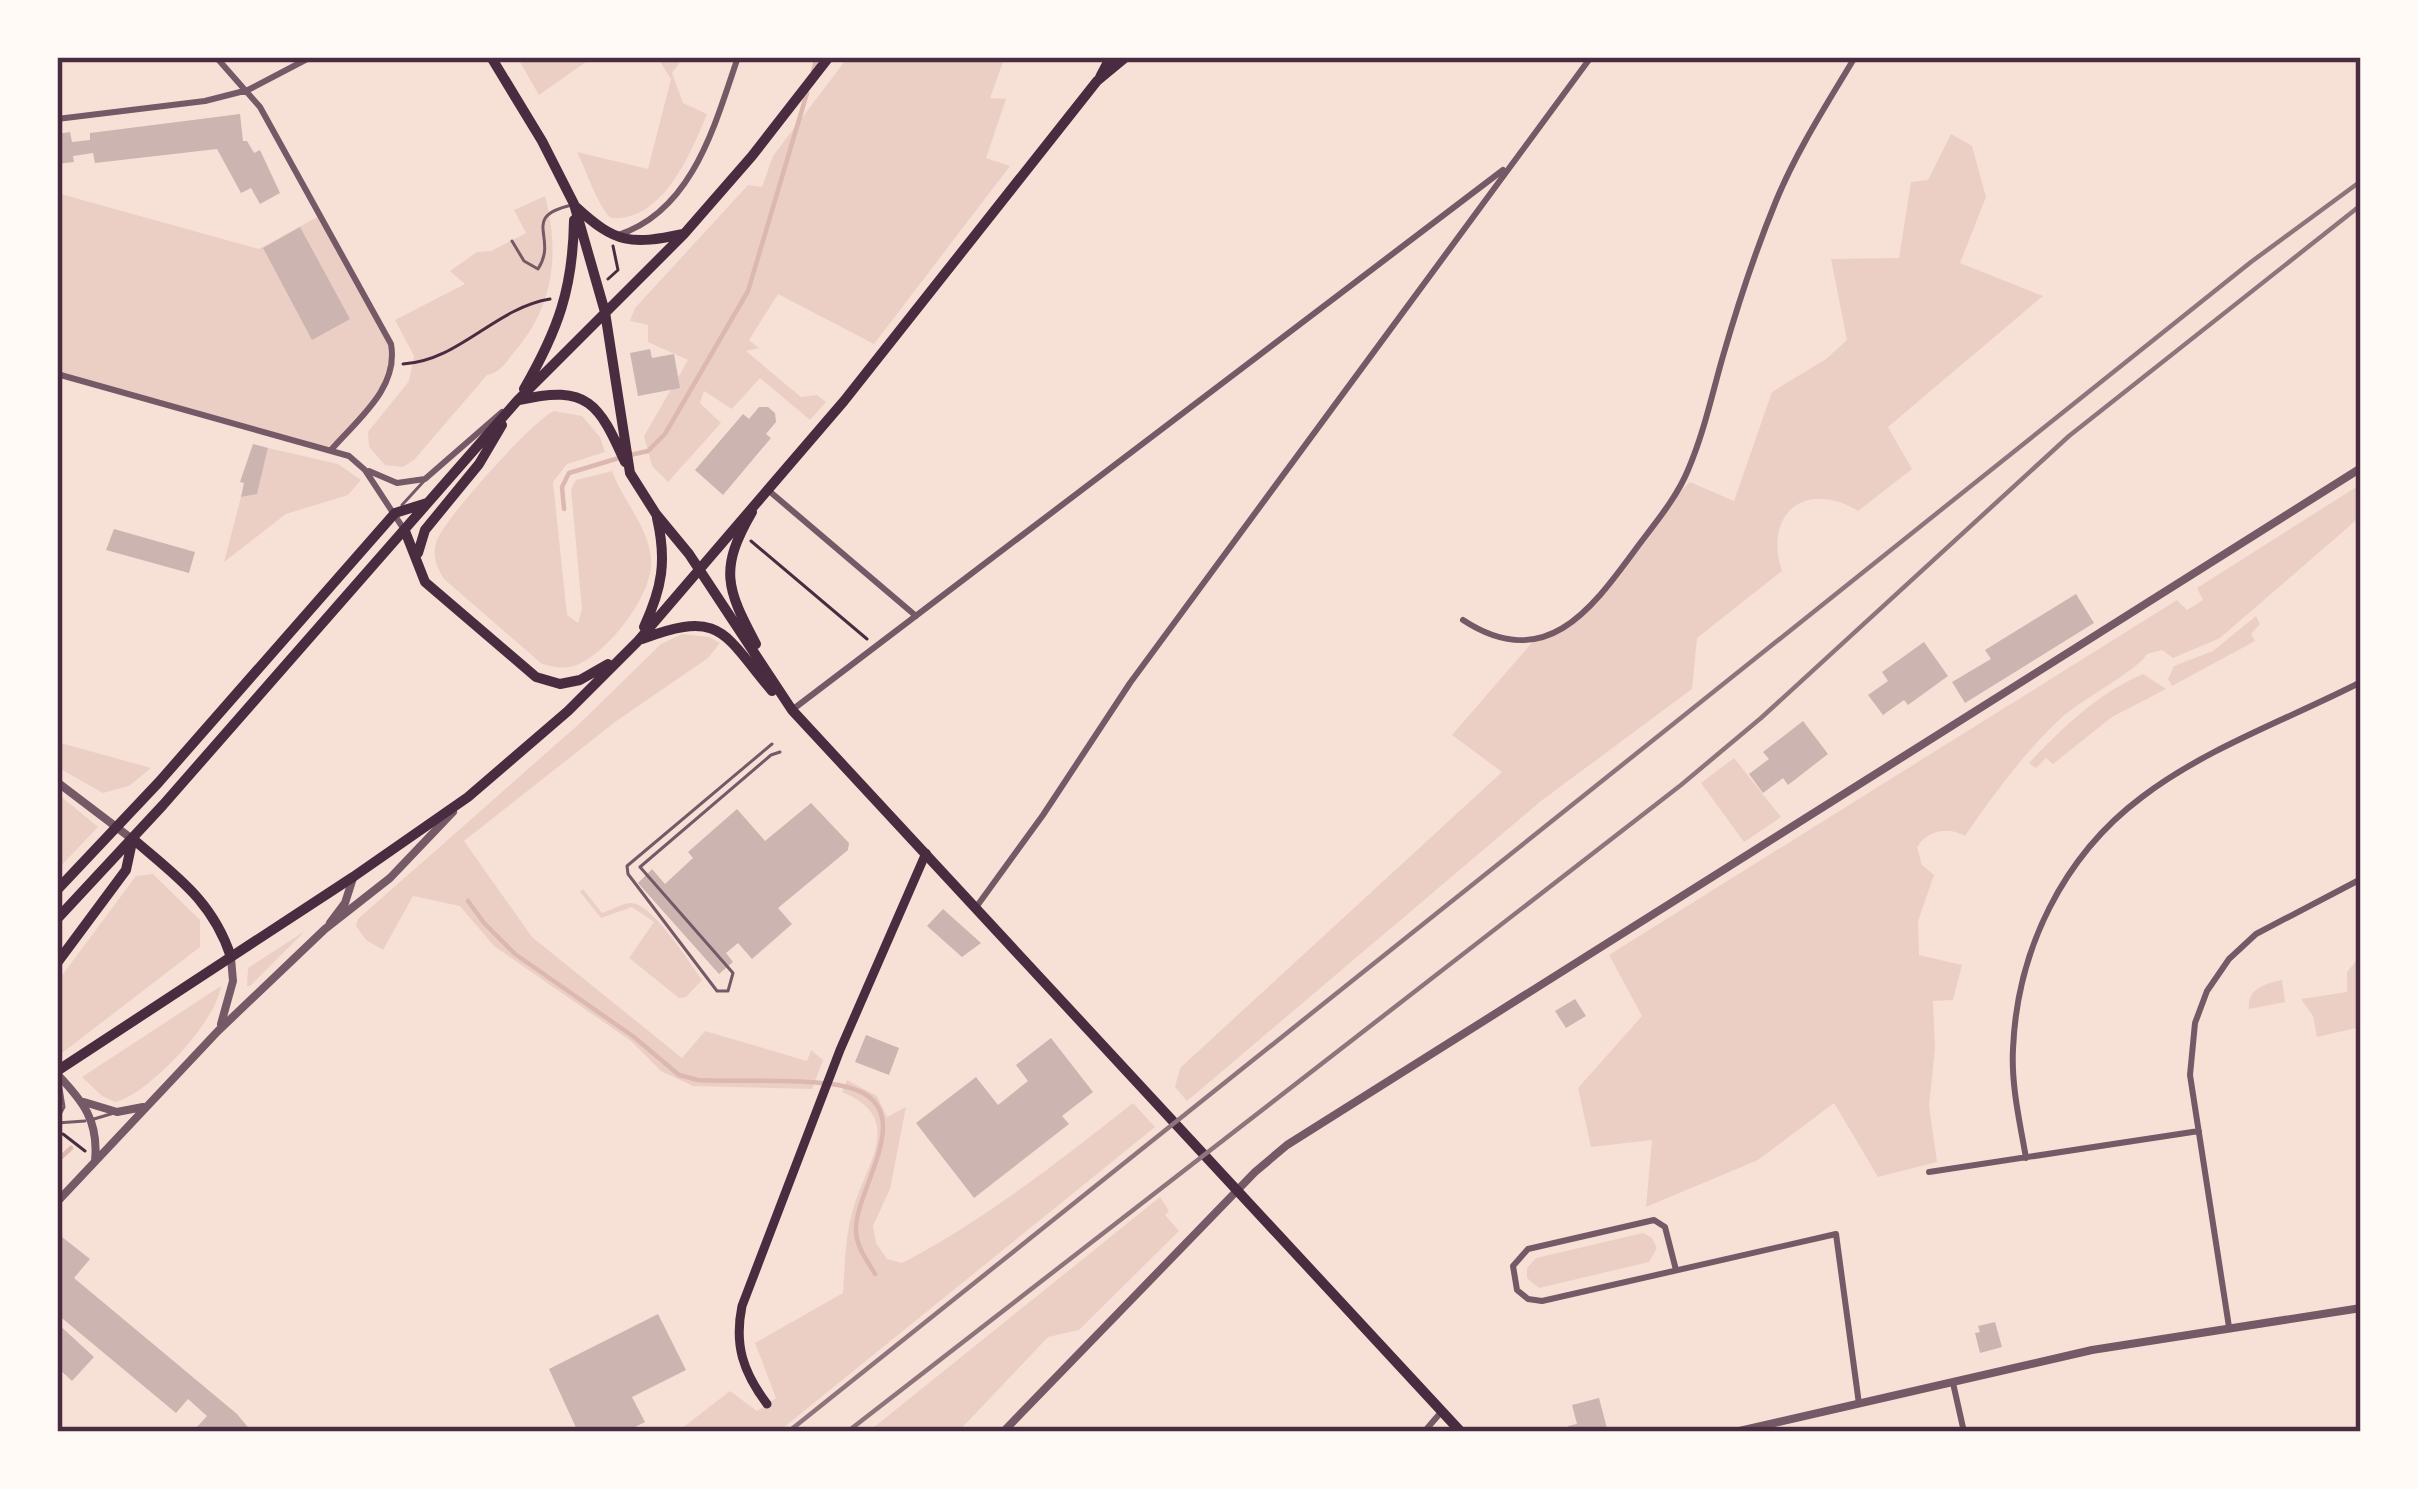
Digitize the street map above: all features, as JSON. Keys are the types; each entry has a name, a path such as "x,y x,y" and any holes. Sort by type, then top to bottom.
{"main road":[{"path":"491,57 574,205 605,312 621,441 630,473 792,710"},
{"path":"57,919 133,839 517,401 684,234 829,57"},
{"path":"57,1073 468,797 568,711 638,641 877,362 1097,81 1110,57"},
{"path":"1097,81 1126,57"},
{"path":"574,205 614,237 640,243 684,234"},
{"path":"418,565 418,545 425,530 479,464 555,332 571,279 574,205"},
{"path":"517,401 563,393 582,397 603,414 621,441"},
{"path":"766,488 730,556 729,586 792,710"},
{"path":"57,890 395,513 430,502"},
{"path":"638,641 663,581 663,544 656,514"},
{"path":"405,531 437,595 545,681 580,680 638,641 681,625 710,627 728,638 1461,1432"},
{"path":"133,839 206,904 221,925 231,957"},
{"path":"57,964 126,870 133,839"},
{"path":"767,1404 743,1366 738,1326 824,1090 926,853"}],"street":[{"path":"216,57 248,89 392,344 395,364 377,397 331,450"},
{"path":"57,119 206,101 248,89 311,57"},
{"path":"614,237 637,229 684,184 714,126 738,57"},
{"path":"977,905 1130,683 1592,57"},
{"path":"1463,620 1506,639 1537,638 1566,628 1599,599 1663,511 1687,475 1700,440 1737,307 1776,200 1855,57"},
{"path":"792,710 1511,164"},
{"path":"57,374 349,456 365,470 405,531"},
{"path":"365,470 397,482 425,479 517,401"},
{"path":"1003,1432 1238,1189 1320,1122 2361,468"},
{"path":"766,488 916,616"},
{"path":"2026,1158 2012,1052 2015,1026 2036,939 2070,872 2099,834 2144,795 2361,682"},
{"path":"57,782 133,839"},
{"path":"57,1202 91,1157 218,1031 326,929 390,878 468,797"},
{"path":"326,929 345,903 353,878"},
{"path":"2230,1327 2191,1064 2195,1023 2207,991 2228,958 2256,934 2361,879"},
{"path":"218,1031 229,1008 231,957"},
{"path":"57,1073 93,1119 97,1142 91,1157"},
{"path":"84,1102 117,1112 144,1107"},
{"path":"1929,1172 2199,1131"},
{"path":"1676,1270 1665,1227 1654,1220 1528,1249 1513,1266 1517,1291 1528,1299 1542,1300 1676,1270 1836,1234 1858,1404"},
{"path":"1736,1432 2092,1350 2361,1309"},
{"path":"1952,1382 1964,1432"},
{"path":"1424,1432 1442,1411"}],"lane":[{"path":"512,241 524,261 538,268 544,259 544,216 549,210 574,205"},
{"path":"395,513 425,479"},
{"path":"772,743 627,866 628,874 718,991 728,991 733,973 640,867 779,752"},
{"path":"57,1073 64,1090 64,1107 57,1122 117,1112"}],"path":[{"path":"614,237 618,269"},
{"path":"395,364 434,360 533,302 551,299 565,304"},
{"path":"749,540 876,646"},
{"path":"63,1135 91,1157"}],"shaded area":[{"path":"517,57 593,57 539,95"},
{"path":"657,57 684,57 672,73 683,103 707,114 683,165 660,197 646,209 611,218 577,152 648,169 671,79"},
{"path":"848,57 1005,57 990,98 1006,99 986,158 1010,166 874,344 778,294 749,340 759,348 746,351 801,397 817,395 826,402 810,420 760,378 732,409 704,391 700,403 721,423 668,482 652,466 644,436 688,360 648,342 648,325 630,321 635,308 748,185 762,187 773,156"},
{"path":"1951,134 1972,146 1986,197 1960,263 2043,296 1888,427 1912,469 1858,511 1822,499 1793,507 1779,533 1782,571 1697,638 1692,689 1541,801 1187,1101 1175,1087 1180,1068 1502,772 1452,735 1535,639 1566,628 1596,602 1690,482 1734,501 1772,392 1826,359 1847,340 1831,259 1899,258 1911,182 1928,180"},
{"path":"57,193 259,249 321,215 391,344 395,364 389,381 331,450 57,374"},
{"path":"545,196 552,238 550,278 528,334 414,460 403,467 385,465 369,447 368,432 409,381 414,356 395,320 465,284 450,271 477,252 491,251 526,233 514,210"},
{"path":"554,411 582,416 600,437 605,452 567,464 553,482 567,615 578,623 582,609 571,489 576,480 612,471 645,535 651,558 646,587 628,618 591,657 565,667 542,664 444,579 435,553 441,532 470,495"},
{"path":"268,448 338,464 361,480 348,495 286,514 224,562 241,497 257,494"},
{"path":"2361,484 2361,516 2220,638 2173,658 2162,650 2147,654 2046,733 1965,836 1940,831 1917,847 1922,865 1934,875 1918,921 1919,955 1962,965 1953,1000 1933,1001 1935,1049 1929,1106 1937,1162 1878,1177 1834,1103 1758,1160 1646,1207 1652,1140 1591,1147 1578,1088 1642,1016 1609,955 2177,600 2187,610 2203,600 2197,588"},
{"path":"2256,616 2260,624 2251,634 2255,641 2172,686 2168,679 2174,666 2213,651"},
{"path":"682,634 720,643 708,658 615,722 464,841 532,937 682,1058 705,1031 807,1061 811,1050 823,1060 812,1089 693,1086 661,1071 631,1041 494,946 460,906 413,896 383,950 366,940 356,926 358,919 579,724 661,644"},
{"path":"2143,674 2166,689 2112,717 2053,764 2046,758 2036,768 2029,763 2082,713"},
{"path":"57,742 151,768 129,786 103,793 57,767"},
{"path":"1734,758 1781,817 1744,842 1701,783"},
{"path":"57,793 98,827 57,870"},
{"path":"153,874 200,920 200,947 62,1053 57,1047 57,982 136,876"},
{"path":"583,889 602,913 630,903 639,905 669,934 702,980 679,998 629,958 654,922 632,907 601,918 580,892"},
{"path":"305,931 250,986 247,986 248,968"},
{"path":"2361,955 2361,1027 2317,1037 2313,1016 2301,999 2347,992 2347,972"},
{"path":"2282,980 2285,1002 2249,1009 2254,992"},
{"path":"221,986 217,1001 194,1036 145,1086 115,1102 82,1077"},
{"path":"847,1080 877,1096 887,1117 906,1107 890,1189 873,1226 876,1243 887,1259 902,1263 992,1209 1133,1103 1155,1127 778,1432 677,1432 730,1391 757,1411 776,1398 755,1343 843,1293 849,1227 877,1142 872,1114 842,1092"},
{"path":"1160,1197 1169,1211 1165,1215 1179,1231 1079,1330 1048,1337 958,1432 868,1432"},
{"path":"1643,1233 1657,1248 1649,1262 1539,1288 1527,1278 1527,1268 1536,1258"}],"building":[{"path":"240,114 243,141 254,153 260,150 280,193 260,204 251,188 241,193 217,149 95,163 93,153 57,164 57,134 70,132 72,142 90,140 90,133"},
{"path":"300,227 350,319 312,340 263,248"},
{"path":"650,349 652,358 674,354 680,388 638,396 630,353"},
{"path":"759,407 775,413 776,422 766,434 771,438 723,495 695,470 743,414 749,419"},
{"path":"253,444 268,448 257,494 241,497 244,483 240,482"},
{"path":"114,529 195,552 189,573 106,550"},
{"path":"2076,594 2094,623 1965,703 1952,682 1991,659 1985,650"},
{"path":"1924,642 1948,676 1908,705 1904,700 1883,715 1868,695 1888,681 1882,672"},
{"path":"1803,721 1828,754 1788,785 1783,778 1763,793 1749,774 1769,759 1763,752"},
{"path":"811,803 849,843 848,850 778,908 792,924 752,959 738,943 726,953 733,962 719,974 638,883 652,869 665,884 693,858 688,852 737,809 765,841"},
{"path":"943,909 981,943 962,957 927,926"},
{"path":"1575,999 1586,1016 1566,1028 1555,1011"},
{"path":"866,1035 899,1048 889,1075 855,1062"},
{"path":"1051,1038 1093,1092 1062,1116 1069,1124 974,1198 916,1123 976,1077 998,1105 1028,1081 1016,1065"},
{"path":"57,1233 90,1259 74,1278 237,1414 252,1432 200,1432 196,1428 207,1416 188,1399 176,1413 57,1314"},
{"path":"658,1314 686,1370 632,1397 645,1422 625,1432 578,1432 549,1369"},
{"path":"1995,1322 2002,1347 1980,1353 1978,1326"},
{"path":"57,1323 94,1357 72,1381 57,1367"},
{"path":"1599,1398 1608,1432 1569,1432 1568,1426 1577,1424 1572,1405"}],"waterway":[{"path":"813,71 817,57"},
{"path":"630,455 648,451 665,434 748,291 807,93"},
{"path":"564,509 562,487 569,473 619,458"},
{"path":"468,901 515,954 634,1037 679,1075 698,1080 832,1084 869,1097 880,1112 883,1130 856,1232 875,1274"},
{"path":"57,1161 71,1148"}],"railway":[{"path":"788,1432 2251,262 2361,181"},
{"path":"847,1432 1681,785 1761,718 2069,436 2361,205"}]}
